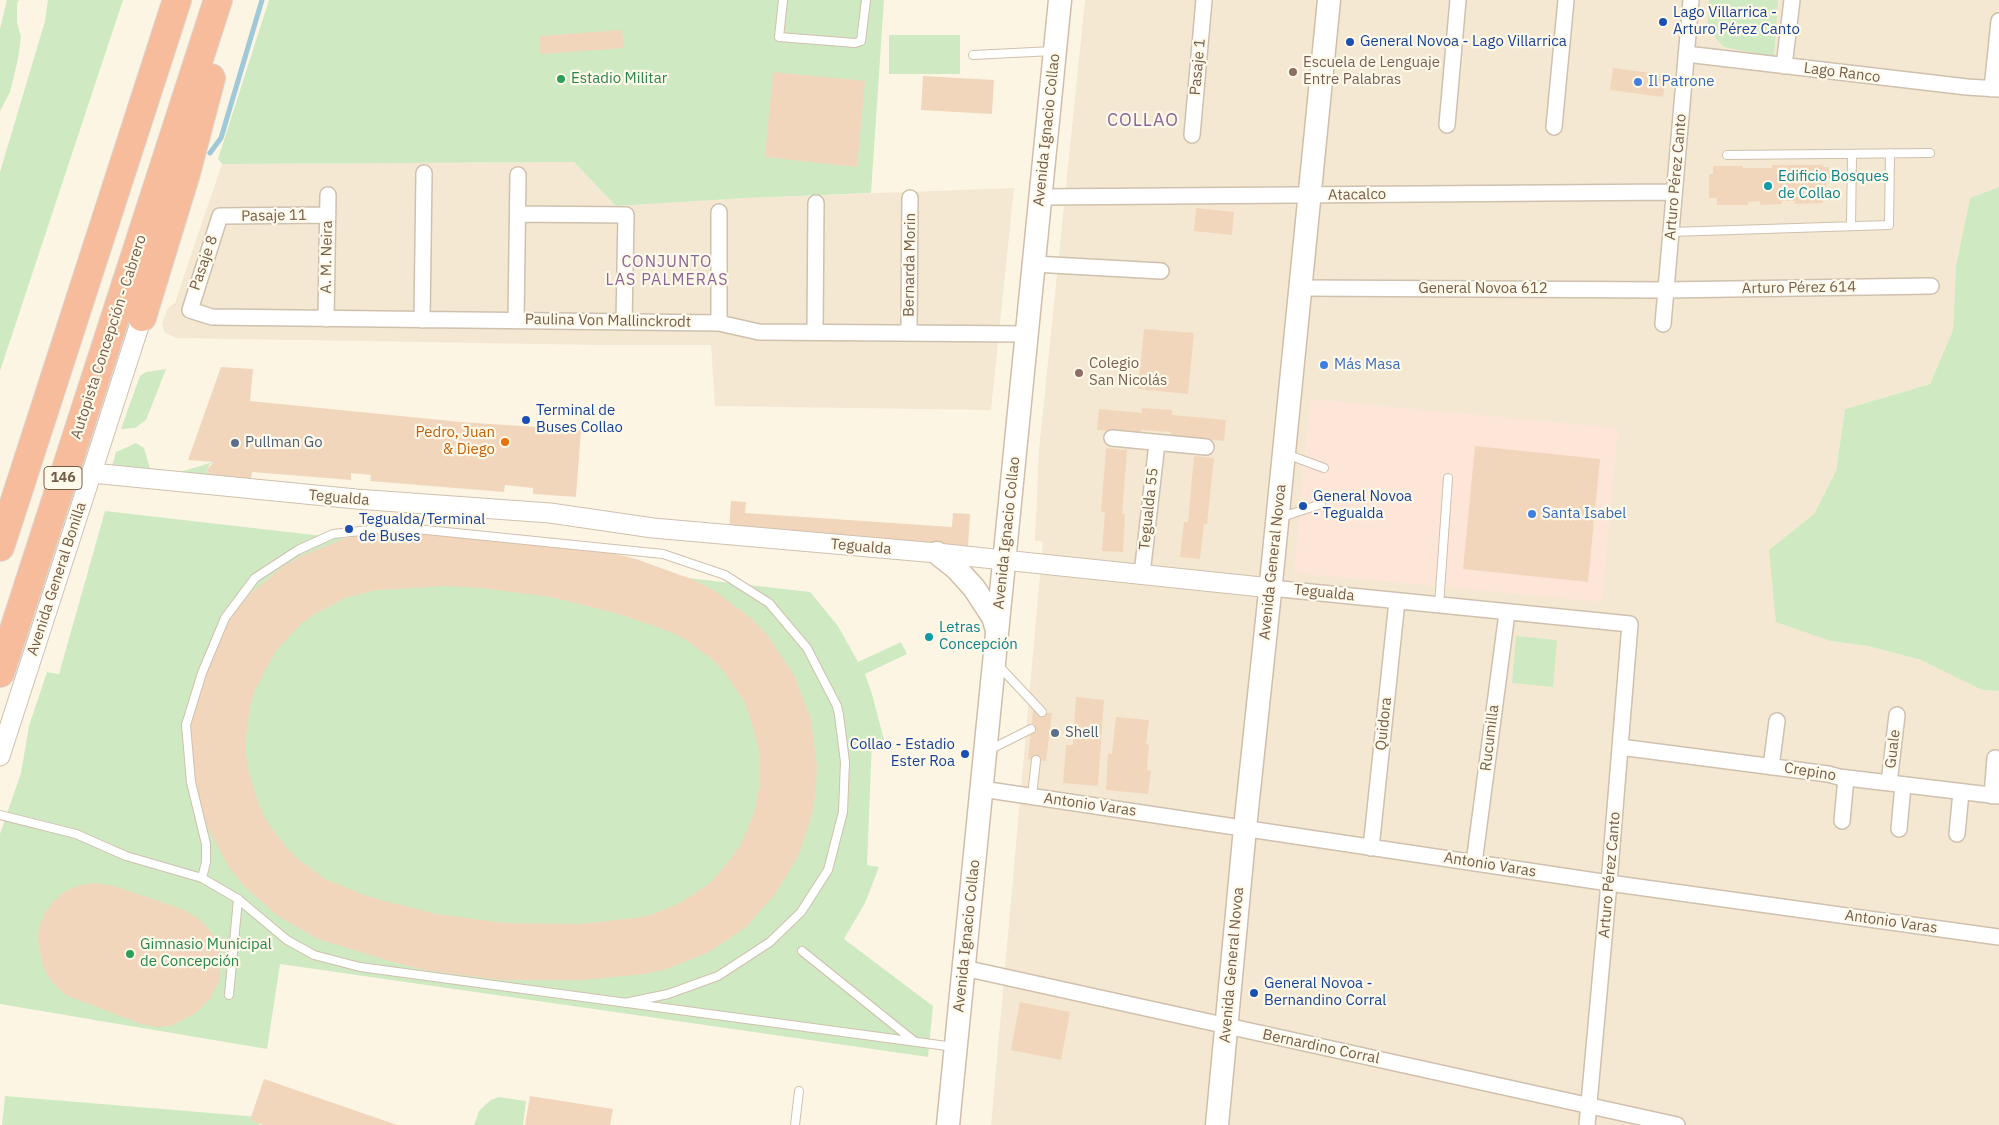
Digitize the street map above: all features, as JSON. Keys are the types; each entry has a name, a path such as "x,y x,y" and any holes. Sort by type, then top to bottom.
{"highway":[{"name":"146","path":"0,547 177,0"},
{"name":"Autopista Concepción - Cabrero","path":"0,673 218,0"},
{"path":"142,317 186,172 231,0"}],"main road":[{"name":"Avenida Ignacio Collao","path":"948,1125 1060,0"},
{"name":"Avenida General Novoa","path":"1218,1125 1245,828 1271,588 1308,196 1329,0"},
{"path":"938,553 956,568 974,588 993,617 998,631"}],"street":[{"name":"Pasaje 1","path":"1192,135 1204,0"},
{"path":"1447,125 1458,0"},
{"path":"1554,127 1566,0"},
{"name":"Arturo Pérez Canto","path":"1663,324 1691,0"},
{"path":"1784,66 1792,0"},
{"path":"1995,89 1999,22"},
{"name":"Lago Ranco","path":"1686,54 1995,89"},
{"path":"422,320 424,174"},
{"path":"516,321 518,175"},
{"name":"Atacalco","path":"1041,197 1674,192"},
{"name":"A. M. Neira","path":"326,318 328,195"},
{"name":"Bernarda Morin","path":"909,333 910,198"},
{"path":"815,332 816,203"},
{"path":"719,212 719,323"},
{"path":"518,214 626,215 624,322"},
{"name":"Pasaje 11","path":"220,216 328,215"},
{"name":"Pasaje 8","path":"190,310 220,216"},
{"path":"1034,264 1161,271"},
{"name":"Arturo Pérez 614","path":"1666,290 1931,286"},
{"name":"General Novoa 612","path":"1300,288 1666,290"},
{"name":"Paulina Von Mallinckrodt","path":"190,310 212,318 719,323 759,332 1027,334"},
{"name":"Avenida General Bonilla","path":"0,756 142,317"},
{"path":"1112,438 1206,447"},
{"name":"Tegualda 55","path":"1142,574 1157,443"},
{"name":"Tegualda","path":"92,473 346,499 550,513 638,526 938,553 1507,613 1630,624"},
{"name":"Quidora","path":"1372,848 1397,601"},
{"name":"Rucumilla","path":"1474,863 1507,613"},
{"name":"Arturo Pérez Canto","path":"1586,1125 1610,883 1630,624"},
{"name":"Guale","path":"1897,715 1896,784 1899,829"},
{"path":"1771,767 1777,721"},
{"name":"Crepino","path":"1620,747 1995,796"},
{"path":"1995,758 1995,796"},
{"path":"1842,821 1846,778"},
{"name":"Antonio Varas","path":"982,789 1610,883 1999,938"},
{"path":"1957,834 1961,792"},
{"name":"Bernardino Corral","path":"964,968 1677,1125"}],"lane":[{"path":"783,0 779,37 855,43 861,41 866,0"},
{"path":"973,55 1055,51"},
{"path":"1671,232 1889,225 1890,153"},
{"path":"1726,155 1930,153"},
{"path":"1851,226 1852,154"},
{"path":"1284,453 1324,468"},
{"path":"1439,605 1448,478"},
{"path":"1277,518 1321,504"},
{"path":"202,878 206,862 206,844 190,782 186,725 202,673 225,618 255,578 298,550 333,534 397,527 663,554 725,575 769,603 807,648 840,715 845,762 843,812 828,870 801,912 770,942 718,976 668,994 626,1003"},
{"path":"994,662 1042,712"},
{"path":"986,752 1032,729"},
{"path":"1032,796 1036,760"},
{"path":"0,814 76,834 126,856 202,878 238,899 287,940 314,955 360,967 956,1048"},
{"path":"229,994 238,899"},
{"path":"802,951 916,1042"},
{"path":"795,1125 799,1091"}],"shaded area":[{"path":"1085,0 1999,0 1999,187 1970,198 1956,266 1953,330 1930,384 1845,409 1836,471 1814,514 1770,550 1831,641 1868,646 1921,660 1982,690 1999,691 1999,1125 991,1125 1043,541 1035,541 1039,450"},
{"path":"574,162 616,206 747,198 1014,188 991,410 715,406 711,345 176,338 164,332 162,323 168,308 176,302 222,164"},
{"path":"1310,399 1618,428 1602,602 1294,573"}],"green space":[{"path":"7,0 19,0 17,3 17,22 21,37 10,92 0,111 0,29"},
{"path":"48,0 123,0 0,371 0,172 45,21"},
{"name":"Estadio Militar","path":"269,0 884,0 871,193 616,206 574,162 222,164 218,159"},
{"path":"1709,0 1778,0 1774,57 1724,47 1707,29"},
{"path":"889,35 960,35 960,74 889,74"},
{"path":"1999,187 1999,691 1982,690 1921,660 1868,646 1831,641 1776,622 1769,550 1814,514 1836,471 1845,409 1930,384 1953,330 1956,266 1970,198"},
{"path":"166,369 146,420 135,428 121,429 140,376 146,372"},
{"path":"136,443 144,448 151,472 180,474 180,472 215,462 210,464 207,469 210,477 214,479 119,473 112,466 116,452"},
{"path":"105,511 810,592 838,626 858,662 901,642 907,654 865,674 884,740 872,741 867,865 879,867 865,903 844,939 933,1006 928,1057 280,964 267,1049 0,1004 0,834 21,773 29,726 47,672 59,674"},
{"path":"1516,636 1557,640 1553,687 1512,683"},
{"path":"5,1096 259,1117 259,1125 2,1125"},
{"path":"499,1097 526,1101 523,1125 474,1125 479,1111 491,1100"}],"building":[{"path":"622,30 624,48 540,54 539,36"},
{"name":"Il Patrone","path":"1613,68 1666,75 1663,97 1610,90"},
{"path":"773,72 865,81 857,167 765,157"},
{"path":"923,76 994,80 992,114 921,110"},
{"name":"Edificio Bosques de Collao","path":"1772,165 1823,165 1823,167 1829,167 1830,178 1826,178 1826,188 1830,188 1830,200 1823,200 1823,203 1795,204 1795,201 1782,201 1782,204 1760,205 1760,201 1748,202 1748,205 1717,205 1717,198 1709,198 1709,174 1713,174 1713,166 1772,168"},
{"path":"1196,208 1234,212 1232,235 1194,231"},
{"path":"1144,329 1194,333 1188,394 1138,389"},
{"path":"221,367 253,369 250,401 461,422 581,430 576,497 533,494 533,488 505,485 504,492 370,481 371,475 351,473 351,480 252,472 251,482 210,477 207,469 214,462 188,460"},
{"path":"1142,408 1172,410 1172,415 1226,420 1224,441 1171,436 1171,432 1141,430 1141,434 1097,430 1099,409 1142,413"},
{"name":"Santa Isabel","path":"1475,446 1600,459 1588,582 1463,569"},
{"path":"1106,448 1127,450 1122,514 1125,514 1123,552 1102,551 1105,512 1101,512"},
{"path":"1194,456 1214,458 1207,524 1204,524 1200,559 1180,557 1184,522 1188,522"},
{"path":"731,501 746,502 745,513 952,527 953,513 970,514 968,547 729,530"},
{"path":"407,530 446,530 524,535 562,541 636,559 694,580 715,591 752,619 768,636 794,675 811,719 817,765 813,811 799,854 776,893 746,927 709,952 667,969 645,974 582,980 502,980 425,970 318,939 278,916 244,886 229,867 207,827 193,783 189,737 195,692 222,630 249,595 284,566 304,555 346,538","holes":["446,586 481,588 551,597 619,614 671,632 686,640 713,660 725,673 744,701 750,717 759,750 760,784 753,816 740,846 709,884 682,902 651,915 579,924 506,923 436,914 370,897 325,879 298,859 286,847 266,820 259,805 246,756 250,706 255,690 279,647 302,623 345,598 376,590"]},
{"path":"1076,697 1104,700 1098,786 1063,783 1066,745 1073,745"},
{"path":"1033,711 1052,713 1046,761 1028,759"},
{"path":"1116,717 1149,720 1146,744 1149,745 1147,770 1151,771 1148,794 1106,790 1108,753 1112,754"},
{"name":"Gimnasio Municipal de Concepción","path":"94,883 114,886 182,909 199,919 207,927 213,935 220,952 219,982 210,999 196,1013 171,1026 156,1027 141,1024 66,995 51,981 43,966 38,941 39,928 44,914 64,892 77,886"},
{"path":"1020,1002 1070,1012 1061,1060 1011,1050"},
{"path":"264,1079 397,1125 263,1125 250,1120"},
{"path":"530,1096 613,1109 610,1125 525,1125"}],"waterway":[{"path":"210,153 221,138 262,0"}],"place":[{"name":"Lago Villarrica - Arturo Pérez Canto","path":"1663,22"},
{"name":"General Novoa - Lago Villarrica","path":"1350,42"},
{"name":"Escuela de Lenguaje Entre Palabras","path":"1293,72"},
{"name":"Estadio Militar","path":"561,79"},
{"name":"Il Patrone","path":"1638,82"},
{"name":"Edificio Bosques de Collao","path":"1768,186"},
{"name":"Más Masa","path":"1324,365"},
{"name":"Colegio San Nicolás","path":"1079,373"},
{"name":"Terminal de Buses Collao","path":"526,420"},
{"name":"Pedro, Juan & Diego","path":"505,442"},
{"name":"Pullman Go","path":"235,443"},
{"name":"General Novoa - Tegualda","path":"1303,506"},
{"name":"Santa Isabel","path":"1532,514"},
{"name":"Tegualda/Terminal de Buses","path":"349,529"},
{"name":"Letras Concepción","path":"929,637"},
{"name":"Shell","path":"1055,733"},
{"name":"Collao - Estadio Ester Roa","path":"965,754"},
{"name":"Gimnasio Municipal de Concepción","path":"130,954"},
{"name":"General Novoa - Bernandino Corral","path":"1254,993"}],"district":[{"name":"COLLAO","path":"1143,121"},
{"name":"CONJUNTO LAS PALMERAS","path":"667,271"}]}
